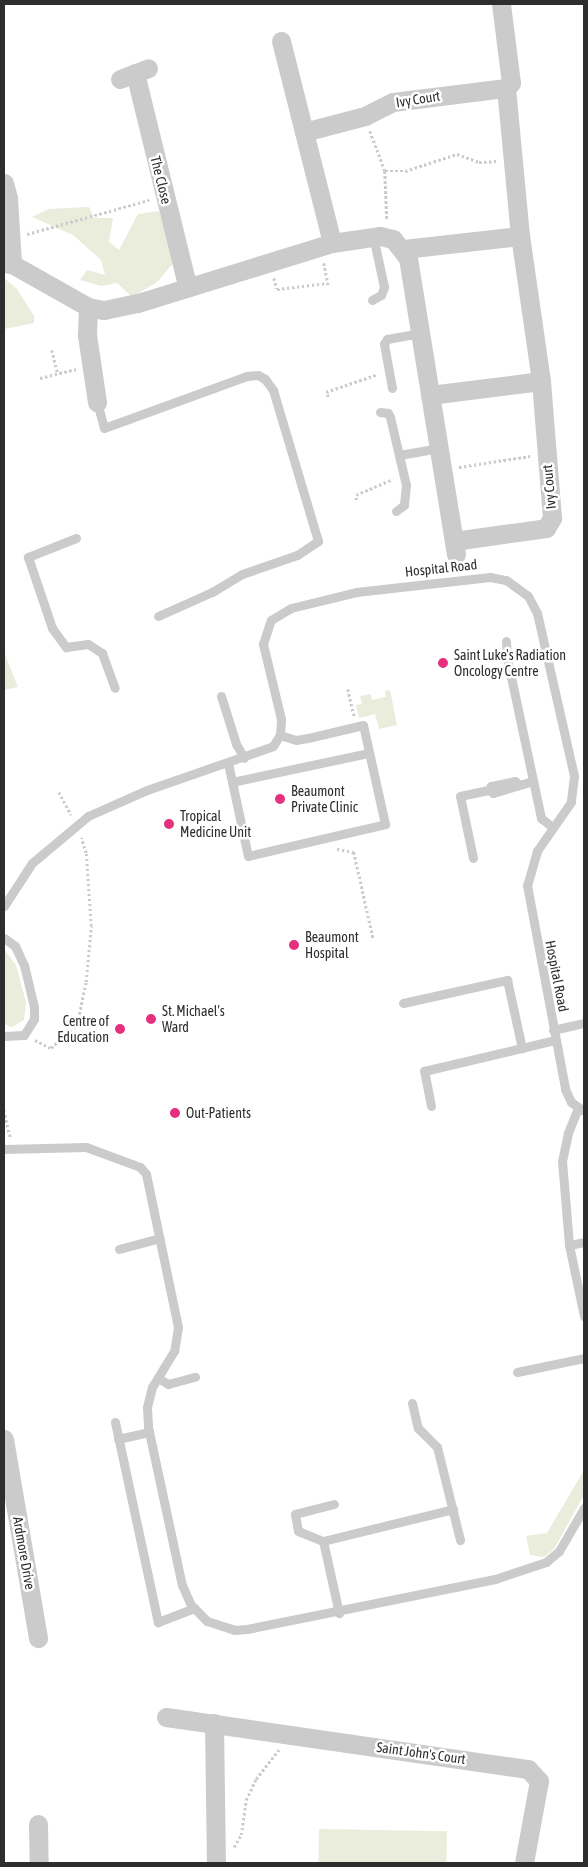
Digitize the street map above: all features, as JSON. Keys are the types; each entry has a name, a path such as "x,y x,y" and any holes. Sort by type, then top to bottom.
{"street":[{"name":"Ivy Court","path":"404,249 421,333 455,548 546,528 552,518 541,381 520,236 506,88 510,83 510,75 501,4"},
{"path":"281,41 304,132 326,245"},
{"name":"The Close","path":"134,73 188,288"},
{"name":"Ivy Court","path":"304,132 365,116 393,102 506,88"},
{"path":"4,183 8,198 12,237 8,263 88,307 112,308 188,288 326,245 379,237 393,239 404,249 520,236"},
{"path":"88,307 92,365 98,402"},
{"path":"430,395 541,381"},
{"name":"Ardmore Drive","path":"4,1438 38,1638"},
{"name":"Saint John's Court","path":"166,1717 528,1769 539,1781 524,1863"},
{"path":"214,1723 216,1863"},
{"path":"38,1824 39,1863"}],"lane":[{"path":"372,300 382,295 384,287 379,237"},
{"path":"392,388 384,344 387,339 421,333"},
{"path":"98,402 104,428 246,376 258,375 265,379 273,390 318,541 297,555 242,574 212,592 158,616"},
{"path":"380,412 388,413 390,417 404,474 404,506 396,511"},
{"path":"399,455 439,448"},
{"path":"76,538 28,557 52,628 66,647 88,644 102,653 115,688"},
{"name":"Hospital Road","path":"280,735 281,719 263,644 272,620 304,604 356,592 490,577 506,580 528,596 537,613 574,776 570,802 537,851 527,885 553,1030 566,1089 581,1110"},
{"path":"506,641 507,658 541,818 552,827"},
{"path":"221,696 236,744 244,758"},
{"path":"4,906 32,863 76,824 147,790 228,764 273,746 280,735 302,739 362,725 385,824 248,856 228,764"},
{"path":"232,782 369,753"},
{"path":"472,858 460,796 489,790 493,793 501,792 517,788 518,784 533,781"},
{"path":"4,938 15,946 29,979 34,1019 24,1035 4,1036"},
{"path":"403,1003 507,980 522,1048"},
{"path":"553,1030 584,1023"},
{"path":"432,1106 424,1071 555,1040"},
{"path":"581,1110 568,1132 562,1161 569,1245 584,1316"},
{"path":"8,1148 86,1147 140,1167 148,1180 178,1327 174,1351 152,1387 147,1407 149,1432 182,1585 194,1608 207,1621 234,1630 339,1613 527,1569 546,1562 559,1551 581,1521 584,1508"},
{"path":"119,1249 160,1238"},
{"path":"569,1245 584,1242"},
{"path":"517,1372 584,1358"},
{"path":"158,1378 168,1384 195,1377"},
{"path":"412,1403 418,1428 437,1447 460,1540"},
{"path":"115,1422 158,1622 194,1608"},
{"path":"118,1438 149,1432"},
{"path":"334,1504 295,1514 298,1531 323,1541 453,1509"},
{"path":"323,1541 339,1613"}],"path":[{"path":"365,116 385,171 379,237"},
{"path":"385,171 405,171 457,154 479,162 513,160"},
{"path":"12,237 56,227 105,210 166,198"},
{"path":"326,245 329,288"},
{"path":"268,263 277,289 328,283"},
{"path":"52,350 58,374"},
{"path":"40,378 92,365"},
{"path":"328,397 326,392 389,371"},
{"path":"442,470 546,454"},
{"path":"356,500 356,495 404,474"},
{"path":"24,1035 52,1048 77,1024 86,982 91,926 86,853 76,824 59,792"},
{"path":"330,838 332,848 354,852 373,938"},
{"path":"4,1110 8,1148"},
{"path":"232,1851 241,1834 246,1800 256,1779 285,1743 286,1734"}],"green space":[{"path":"89,207 94,218 113,218 109,242 119,250 138,214 159,211 176,260 157,282 132,297 117,283 101,286 80,280 87,270 105,275 101,260 73,235 32,217 49,209"},
{"path":"4,278 17,289 34,316 34,323 4,329"},
{"path":"4,652 18,687 4,690"},
{"path":"390,690 397,725 379,729 375,714 359,718 356,705 362,704 360,696 371,694 372,700 386,697 385,691"},
{"path":"4,949 16,965 26,1002 24,1020 12,1027 4,1024"},
{"path":"584,1470 584,1495 554,1549 544,1557 530,1555 526,1536 547,1533"},
{"path":"319,1829 447,1831 446,1863 318,1863"}],"place":[{"name":"Saint Luke's Radiation Oncology Centre","path":"443,663"},
{"name":"Beaumont Private Clinic","path":"280,799"},
{"name":"Tropical Medicine Unit","path":"169,824"},
{"name":"Beaumont Hospital","path":"294,945"},
{"name":"St. Michael's Ward","path":"151,1019"},
{"name":"Centre of Education","path":"120,1029"},
{"name":"Out-Patients","path":"175,1113"}]}
